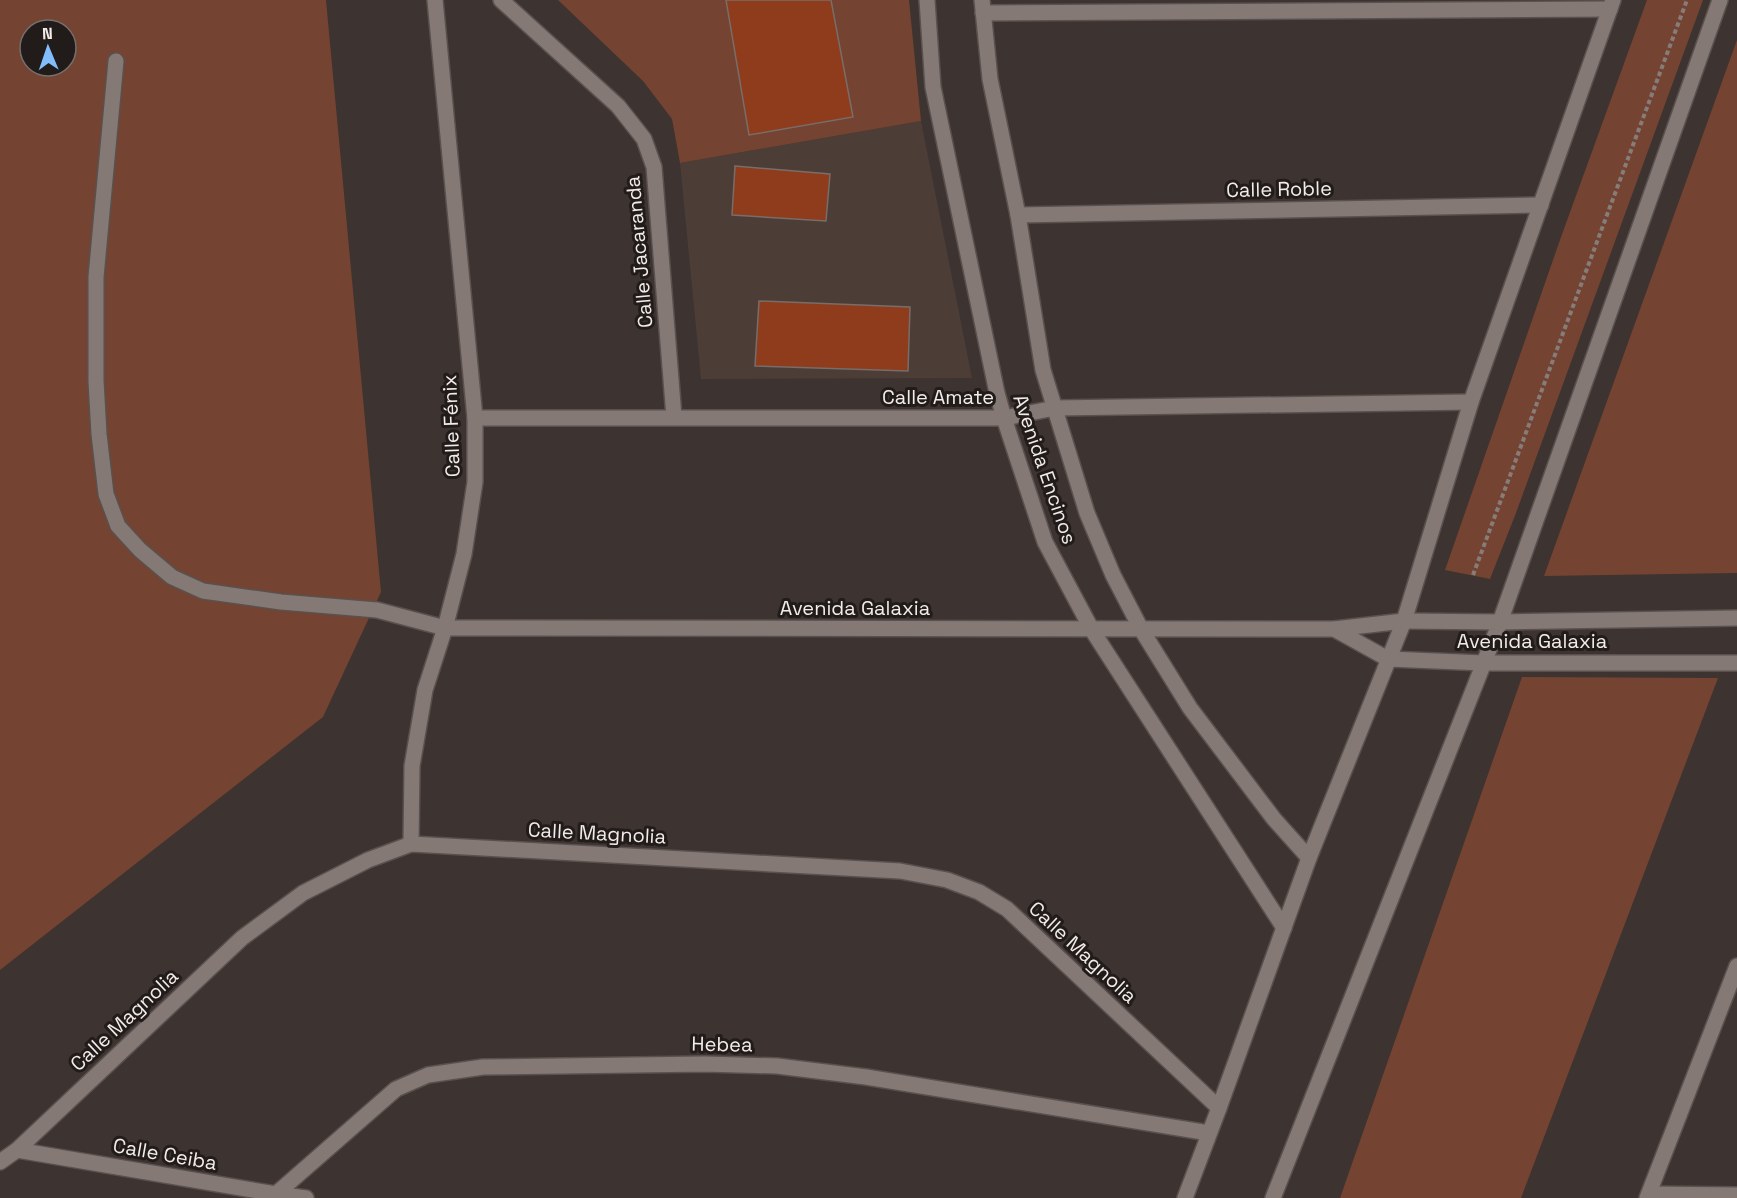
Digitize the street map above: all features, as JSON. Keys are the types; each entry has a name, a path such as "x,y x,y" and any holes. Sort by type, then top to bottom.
{"street":[{"name":"Calle Fénix","path":"411,844 412,766 424,690 445,627 464,554 476,482 475,418 435,0"},
{"name":"Calle Jacaranda","path":"501,0 618,106 644,140 654,167 674,417"},
{"name":"Avenida Encinos","path":"927,0 933,87 961,226 1004,418 1045,542 1092,630 1284,928"},
{"path":"1273,1198 1500,622 1720,0"},
{"path":"982,7 1612,5 1472,402 1404,621 1309,858 1185,1198"},
{"name":"Avenida Encinos","path":"982,7 990,79 1018,215 1043,370 1087,513 1113,575 1142,629 1190,708 1274,819 1309,858"},
{"name":"Avenida Galaxia","path":"116,62 96,277 96,369 105,494 118,526 140,550 172,578 203,591 281,602 377,610 445,627 1334,629 1404,621 1500,622 1737,618"},
{"name":"Calle Roble","path":"1018,215 1541,205"},
{"name":"Calle Amate","path":"475,418 1004,418 1055,408 1472,402"},
{"name":"Avenida Galaxia","path":"1334,629 1388,659 1484,663 1737,663"},
{"name":"Calle Magnolia","path":"0,1162 17,1149 242,938 303,893 368,860 411,844 900,871 947,880 979,892 1007,909 1219,1108"},
{"path":"1737,966 1734,986 1648,1196 1737,1195"},
{"name":"Hebea","path":"275,1196 396,1089 428,1075 483,1067 705,1064 777,1066 866,1077 1209,1133"},
{"name":"Calle Ceiba","path":"17,1149 275,1196 306,1198"}],"path":[{"path":"1473,575 1687,0"}],"shaded area":[{"path":"0,0 326,0 381,592 323,717 0,970"},
{"path":"558,0 909,0 921,121 680,163 672,119 643,81"},
{"path":"1647,0 1703,0 1490,579 1445,570 1561,237"},
{"path":"1737,40 1737,573 1544,576"},
{"path":"921,121 972,378 701,379 680,163"},
{"path":"1522,677 1718,678 1521,1198 1340,1198"}],"building":[{"path":"726,0 831,0 853,117 749,135"},
{"path":"735,166 830,174 826,221 732,215"},
{"path":"759,301 910,307 908,371 755,366"}]}
